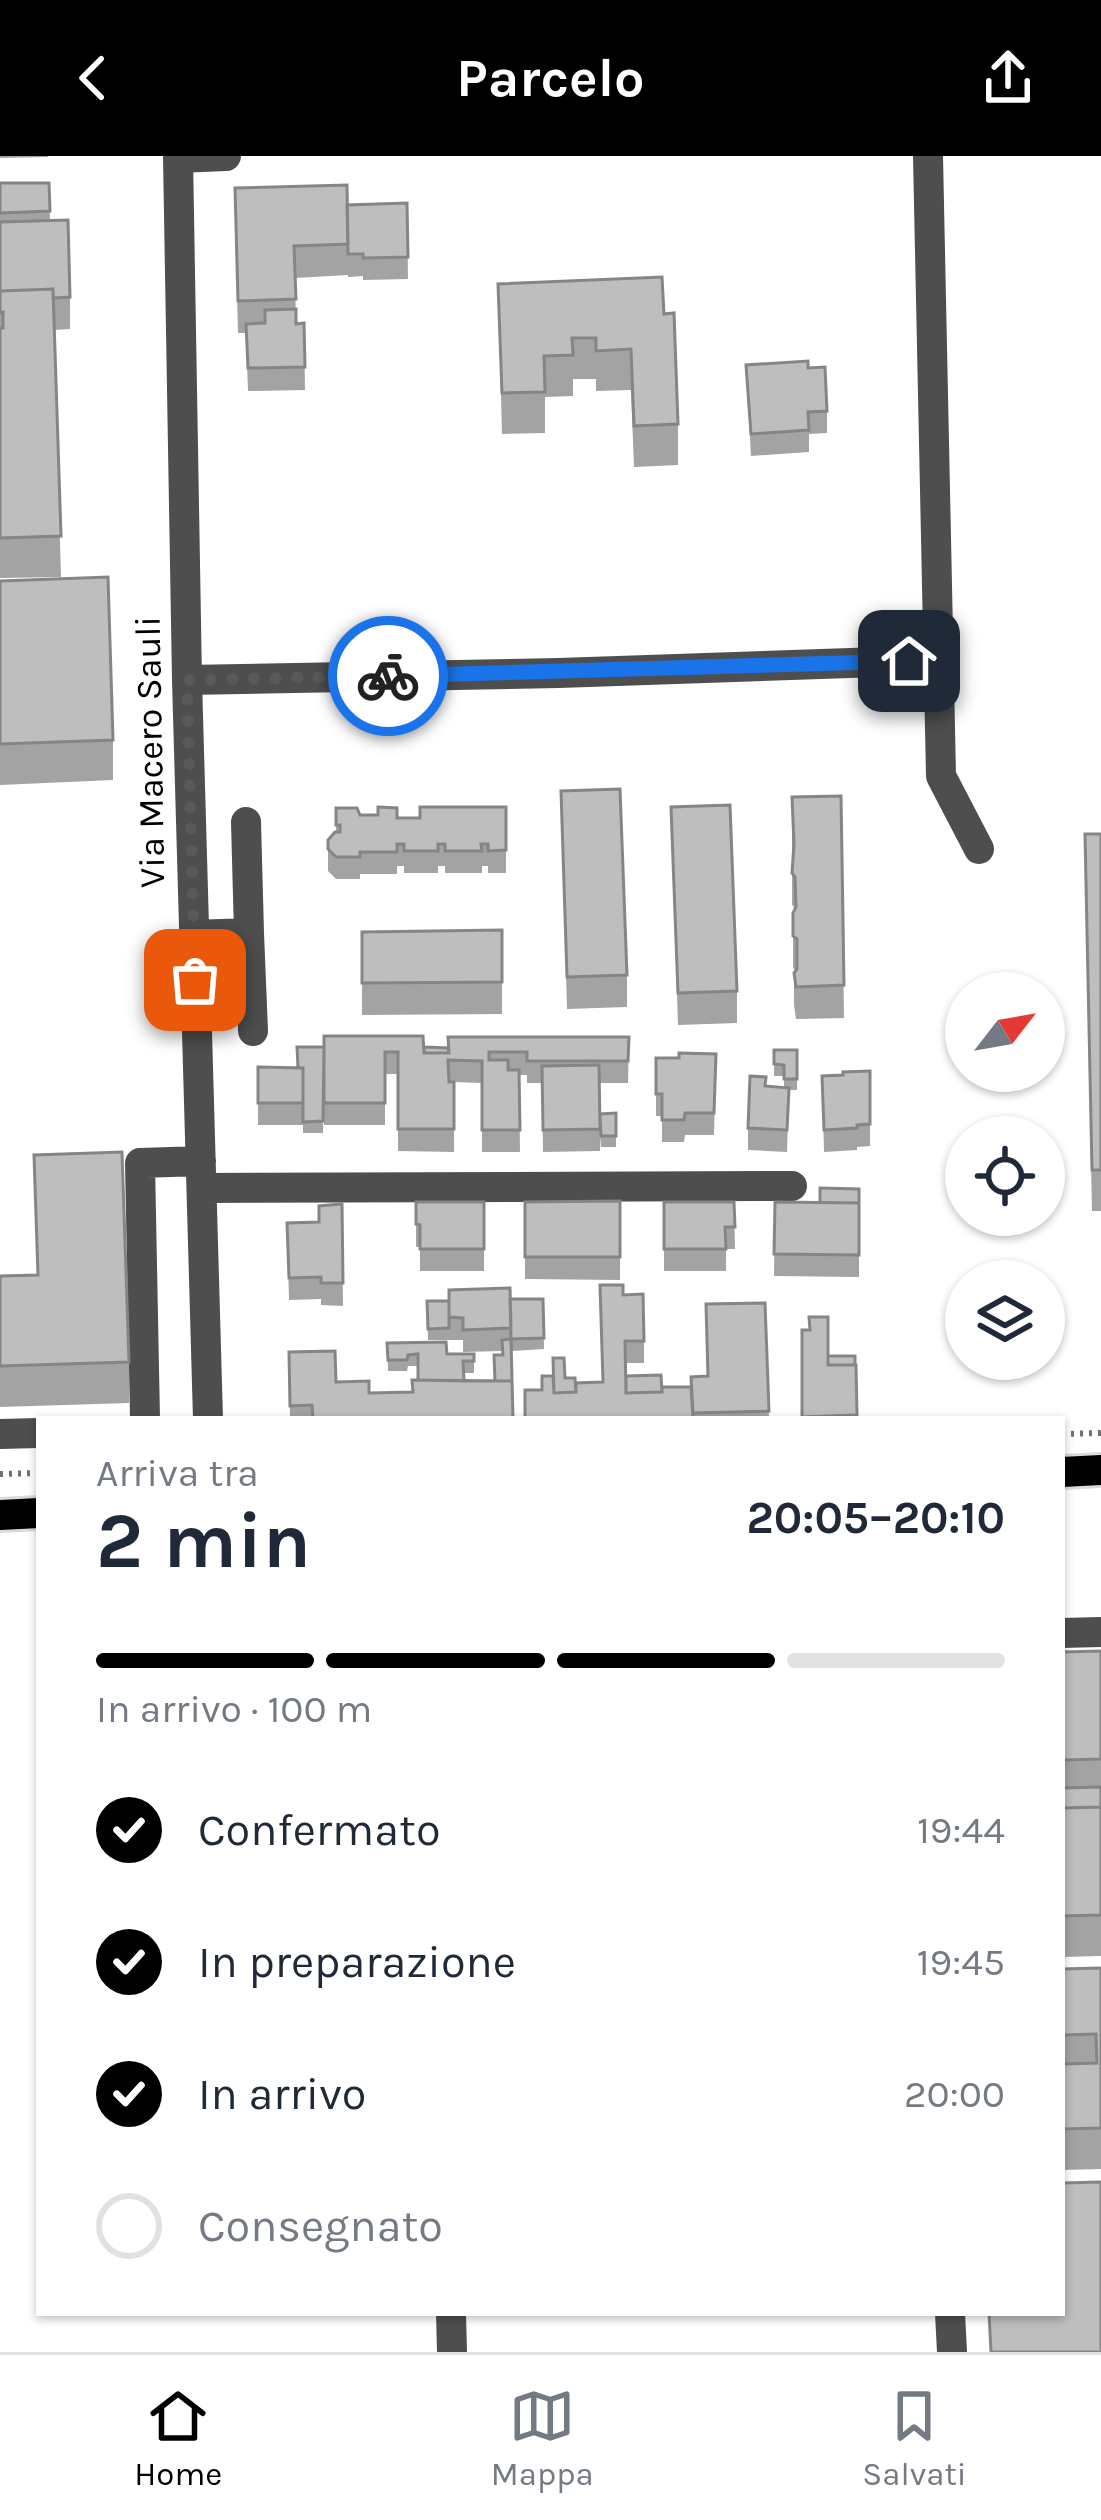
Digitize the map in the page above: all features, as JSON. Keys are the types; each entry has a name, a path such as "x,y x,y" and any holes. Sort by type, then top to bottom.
{"main road":[{"path":"1065,1472 1101,1470"},
{"path":"0,1515 36,1514"}],"street":[{"path":"178,157 226,156"},
{"path":"928,156 941,776 979,848"},
{"name":"Via Macero Sauli","path":"178,157 208,1416"},
{"path":"187,680 938,660"},
{"path":"246,822 254,1031"},
{"path":"193,935 249,933"},
{"path":"145,1416 140,1163 201,1174 791,1186"},
{"path":"0,1434 36,1433"},
{"path":"1065,1633 1101,1632"},
{"path":"451,2316 452,2352"},
{"path":"950,2316 952,2352"}],"path":[{"path":"1065,1434 1101,1432"},
{"path":"0,1474 36,1473"}],"building":[{"path":"0,183 49,183 50,211 0,213"},
{"path":"347,185 348,244 294,246 296,299 238,301 235,188"},
{"path":"407,203 408,257 348,254 347,205"},
{"path":"68,220 70,297 53,298 53,289 0,291 0,222"},
{"path":"662,277 664,314 674,313 678,424 634,426 631,349 596,351 596,338 572,338 573,355 544,356 545,392 502,393 498,284"},
{"path":"53,289 61,536 0,538 0,291"},
{"path":"296,309 296,324 304,323 305,367 248,368 246,324 265,323 265,310"},
{"path":"808,361 808,368 825,367 827,411 808,412 809,430 751,434 746,365"},
{"path":"108,577 113,740 0,744 0,581"},
{"path":"620,789 627,975 567,977 561,791"},
{"path":"841,796 844,985 796,987 792,797"},
{"path":"730,805 737,991 678,993 671,807"},
{"path":"378,807 397,808 397,818 420,818 420,807 506,807 506,850 488,851 488,844 481,844 482,851 445,851 445,844 438,844 438,851 404,851 404,844 397,844 397,852 336,857 328,849 328,840 340,832 336,808 378,815"},
{"path":"1085,834 1101,834 1101,1170 1092,1170"},
{"path":"502,930 502,982 362,983 362,932"},
{"path":"324,1036 423,1036 424,1053 449,1053 448,1037 629,1037 628,1061 527,1061 527,1052 489,1052 489,1060 508,1060 508,1070 519,1070 520,1130 482,1130 482,1061 448,1060 449,1082 454,1082 454,1129 398,1129 398,1052 385,1052 385,1103 324,1103"},
{"path":"297,1047 324,1047 323,1121 303,1122 303,1068 298,1068"},
{"path":"424,1047 448,1048 449,1053 424,1053"},
{"path":"774,1050 797,1050 797,1079 784,1079 784,1065 774,1064"},
{"path":"679,1053 716,1054 714,1113 685,1113 684,1120 662,1120 656,1058 679,1058"},
{"path":"599,1065 600,1129 543,1130 542,1066"},
{"path":"258,1067 303,1068 303,1103 258,1103"},
{"path":"870,1071 870,1124 824,1130 822,1076"},
{"path":"750,1076 766,1077 765,1086 789,1088 787,1130 748,1128"},
{"path":"616,1113 616,1136 601,1136 600,1114"},
{"path":"122,1152 129,1362 0,1366 0,1276 38,1275 34,1155"},
{"path":"820,1188 859,1189 859,1203 820,1203"},
{"path":"620,1201 620,1257 525,1257 525,1202"},
{"path":"416,1202 484,1202 484,1249 420,1249"},
{"path":"664,1202 734,1202 735,1227 725,1227 726,1249 664,1249"},
{"path":"775,1202 859,1203 859,1255 774,1254"},
{"path":"342,1204 343,1283 321,1283 321,1277 289,1278 287,1223 319,1222 319,1206"},
{"path":"600,1285 623,1285 623,1295 643,1294 644,1341 625,1341 626,1393 691,1387 693,1416 525,1416 525,1390 542,1390 542,1376 553,1376 554,1393 576,1392 576,1383 603,1382"},
{"path":"510,1288 511,1328 463,1330 463,1318 449,1317 449,1290"},
{"path":"510,1299 543,1299 544,1338 511,1339"},
{"path":"427,1301 449,1301 449,1328 428,1329"},
{"path":"765,1303 769,1411 693,1413 691,1377 708,1376 706,1304"},
{"path":"809,1317 828,1317 828,1365 856,1365 857,1415 802,1416 802,1330 810,1330"},
{"path":"511,1339 512,1381 495,1381 494,1355 503,1355 502,1340"},
{"path":"446,1342 447,1354 474,1354 474,1361 463,1361 464,1381 418,1380 418,1354 408,1355 407,1360 388,1360 387,1343"},
{"path":"335,1351 336,1382 369,1381 369,1393 413,1392 412,1380 512,1381 513,1416 313,1416 312,1405 290,1406 289,1352"},
{"path":"828,1356 855,1356 855,1365 828,1365"},
{"path":"553,1358 564,1358 565,1378 575,1378 576,1392 554,1393"},
{"path":"661,1375 662,1392 626,1393 626,1376"},
{"path":"1101,1651 1101,1759 1065,1760 1065,1652"},
{"path":"1101,1787 1101,1807 1065,1808 1065,1788"},
{"path":"1101,1807 1101,1915 1065,1916 1065,1808"},
{"path":"1101,1968 1101,2128 1065,2129 1065,2064 1097,2063 1096,2034 1065,2035 1065,1969"},
{"path":"1101,2182 1101,2352 991,2352 989,2316 1065,2316 1065,2183"}],"way so far":[{"path":"195,980 187,680 388,676"}],"route":[{"path":"388,676 909,661"}]}
